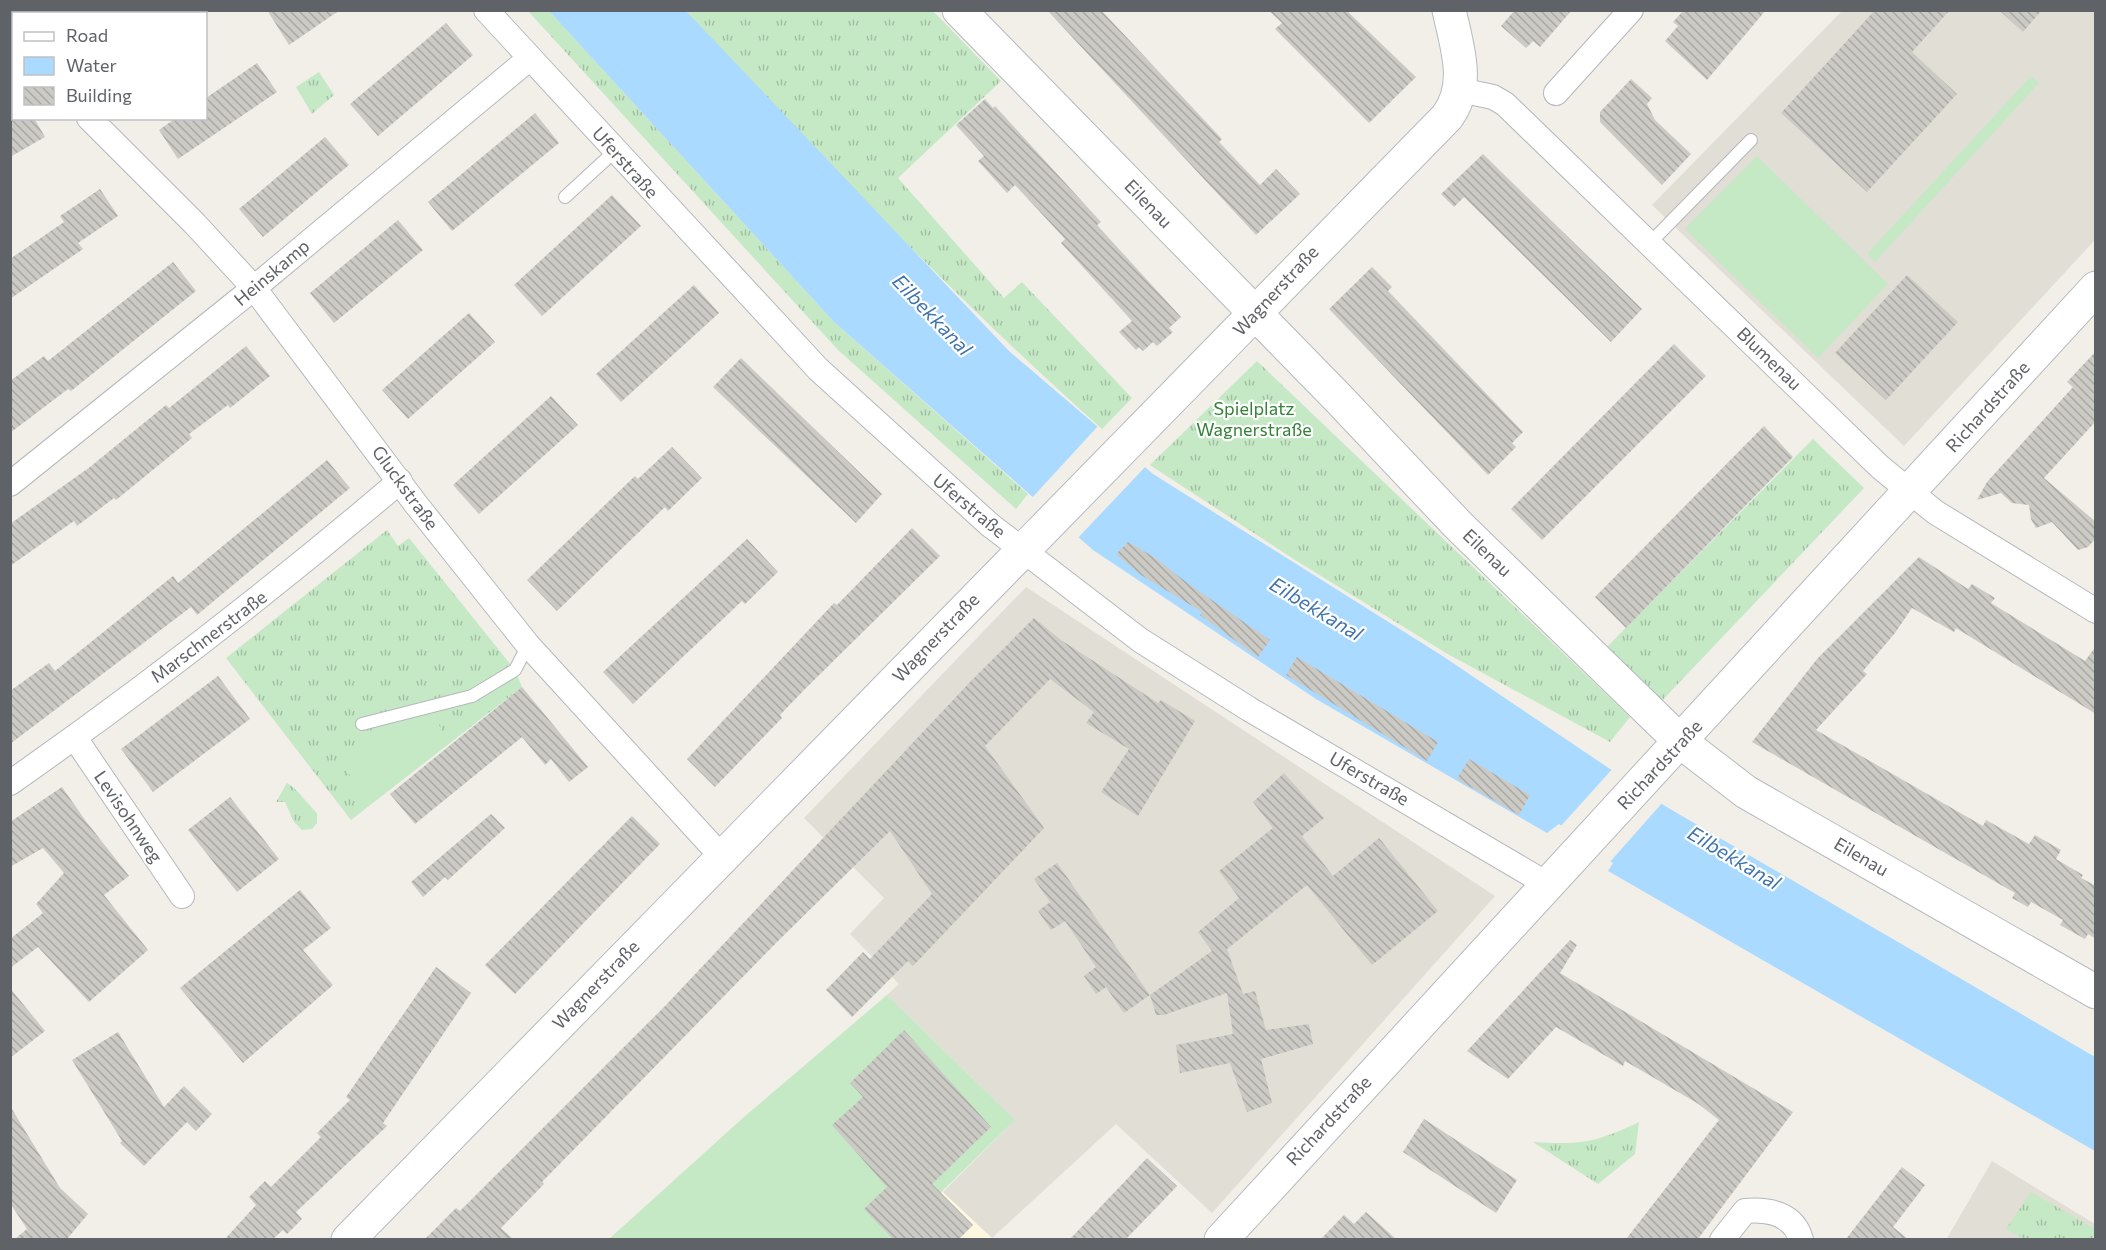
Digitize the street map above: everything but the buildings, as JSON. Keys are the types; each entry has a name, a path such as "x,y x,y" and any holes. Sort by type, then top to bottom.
{"street":[{"name":"Uferstraße","path":"486,10 818,369 931,474 1021,549 1140,640 1239,703 1547,884"},
{"name":"Eilenau","path":"959,10 1458,525 1681,742 1716,772 1746,792 2096,992"},
{"name":"Wagnerstraße","path":"348,1239 1021,549 1447,117 1460,90 1460,66 1449,10"},
{"path":"1556,93 1631,10"},
{"name":"Heinskamp","path":"10,483 254,288 530,58"},
{"name":"Blumenau","path":"1460,90 1493,97 1504,104 1880,466 1935,512 2096,611"},
{"name":"Gluckstraße","path":"90,120 195,224 254,288 528,645 722,857"},
{"name":"Richardstraße","path":"1221,1239 1547,884 1681,742 2096,288"},
{"name":"Marschnerstraße","path":"10,783 75,738 287,578 400,481"},
{"name":"Levisohnweg","path":"75,738 182,896"},
{"path":"1722,1239 1745,1210 1766,1209 1784,1216 1799,1232 1801,1239"}],"lane":[{"path":"1649,244 1751,140"},
{"path":"565,197 615,151"},
{"path":"362,724 472,696 515,670 528,645"}],"shaded area":[{"path":"1842,11 2095,11 2095,240 1904,446 1652,205"},
{"path":"1026,587 1495,896 1212,1213 1116,1124 992,1238 943,1192 1015,1120 887,995 899,984 850,934 884,898 804,818"},
{"path":"1992,1161 2095,1224 2095,1239 1946,1240"},
{"path":"943,1192 994,1239 893,1240"}],"green space":[{"path":"528,11 549,11 834,322 1028,494 1016,509 838,350"},
{"path":"686,11 933,11 1001,81 898,178 1004,298 1022,282 1132,398 1102,429 994,329 889,225"},
{"path":"319,72 334,95 312,114 296,87"},
{"path":"2031,76 2039,83 1875,262 1867,254"},
{"path":"1757,156 1888,284 1818,358 1685,229"},
{"name":"Spielplatz Wagnerstraße","path":"1257,361 1630,717 1610,742 1446,653 1292,558 1150,465"},
{"path":"1813,439 1864,488 1654,709 1600,654"},
{"path":"387,530 398,546 409,538 515,670 522,687 351,820 226,658"},
{"path":"421,713 433,719 440,727 442,738 438,751 371,802 342,765 399,720"},
{"path":"287,783 317,813 317,823 312,829 302,830 294,822 285,802 276,802"},
{"path":"887,995 1015,1120 893,1239 608,1240 744,1117"},
{"path":"1639,1122 1635,1154 1598,1184 1533,1142 1588,1141"},
{"path":"2031,1192 2095,1229 2095,1239 2024,1239 2006,1229"}],"water":[{"name":"Eilbekkanal","path":"549,11 686,11 1009,351 1153,474 1441,655 1665,806 2095,1057 2095,1151 1608,871 1613,863 1559,824 1547,833 1316,699 1093,550 834,322"}],"pier":[{"path":"1098,426 1147,465 1076,540 1030,500"},
{"path":"1615,766 1663,802 1609,863 1560,827"}]}
